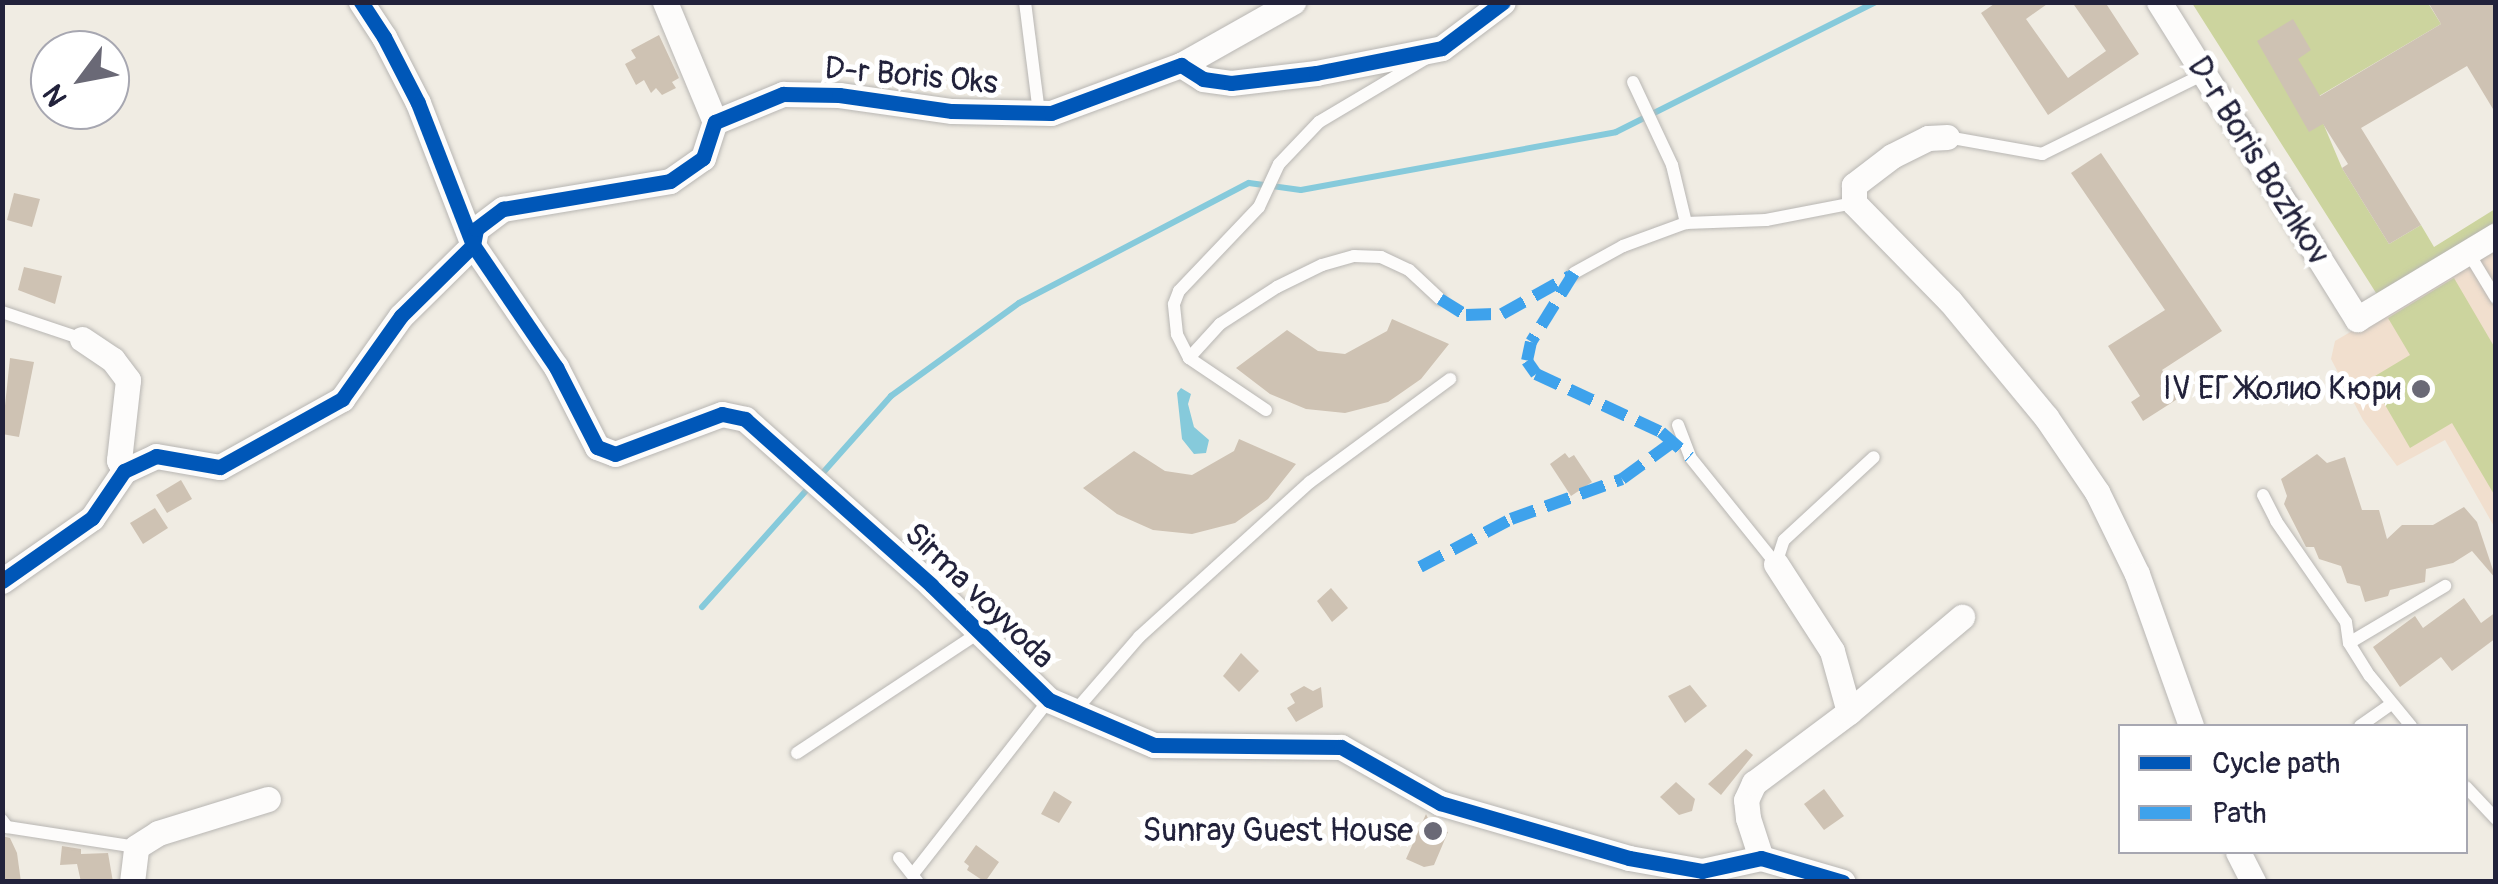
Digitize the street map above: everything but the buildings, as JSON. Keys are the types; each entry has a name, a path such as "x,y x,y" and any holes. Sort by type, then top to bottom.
{"street":[{"name":"Sirma voyvoda","path":"360,2 384,36 418,103 473,245 556,368 591,436 615,454 722,414 745,419 931,585 1049,700 1154,745 1341,747 1440,803 1698,878 1761,858 1843,882"},
{"path":"2,581 92,518 124,470 156,456 220,467 342,399 400,316 473,245 476,229 503,209 670,181 703,158 715,122 664,2"},
{"name":"D-r Boris Oks","path":"715,122 783,94 839,94 952,111 1051,114 1181,65 1293,2"},
{"path":"1181,65 1202,79 1232,84 1348,68 1442,48 1503,2"},
{"name":"D-r Boris Bozhkov","path":"2159,2 2357,319 2468,252"},
{"path":"1947,137 1928,138 1892,156 1854,185 1854,203 1950,301 2046,418 2097,492 2137,574 2190,724"},
{"path":"2468,252 2496,235"},
{"path":"82,338 113,360 128,380 118,460 124,470"},
{"path":"1776,564 1832,651 1850,712"},
{"path":"1761,858 1746,800 1754,783 1850,712 1962,617"},
{"path":"132,882 136,847 158,833 268,799"},
{"path":"2239,854 2253,882"}],"lane":[{"path":"1026,2 1039,113"},
{"path":"1266,410 1189,358 1177,334 1174,304 1179,291 1260,207 1279,164 1319,122 1442,48"},
{"path":"1947,137 2042,154 2204,74"},
{"path":"1633,82 1672,166 1686,223"},
{"path":"1574,273 1623,246 1686,223 1766,220 1854,203"},
{"path":"2468,252 2496,298"},
{"path":"1189,358 1220,324 1278,287 1354,256 1381,257 1409,270 1440,299"},
{"path":"2,312 82,338"},
{"path":"1075,711 1139,637 1310,482 1450,379"},
{"path":"1678,425 1690,456 1776,564"},
{"path":"1776,564 1784,540 1874,457"},
{"path":"2263,495 2276,521 2346,622 2349,643 2390,704 2409,724"},
{"path":"2349,643 2444,586"},
{"path":"796,752 977,634"},
{"path":"899,858 916,878 1049,700"},
{"path":"2363,724 2390,704"},
{"path":"2468,789 2496,818"},
{"path":"2,820 8,827 98,838 136,847"}],"shaded area":[{"name":"IV ЕГ Жолио Кюри","path":"2495,247 2495,528 2445,440 2397,466 2363,420 2331,359 2335,341"}],"green space":[{"path":"2192,3 2428,3 2441,24 2297,109 2323,123 2342,168 2389,244 2421,225 2434,247 2495,209 2495,225 2378,296"},
{"path":"2454,278 2495,348 2495,496 2452,423 2410,448 2370,379 2410,355 2388,318"}],"water":[{"path":"1181,388 1191,394 1188,404 1194,427 1209,440 1206,453 1194,454 1182,439 1177,393"}],"waterway":[{"path":"820,476 891,396 1019,303 1249,183 1301,190 1616,132 1876,2"},
{"path":"702,607 811,485"}],"marked path":[{"path":"1574,273 1531,342 1527,361 1536,374 1661,432 1690,457"},
{"path":"1440,299 1466,315 1502,314 1570,276"},
{"path":"1420,567 1511,519 1622,479 1673,442"}],"cycle path":[{"path":"361,2 418,103 473,245 556,367 597,447 615,454 722,414 745,419 931,585 1049,700 1154,745 1341,747 1440,803 1629,858 1702,871 1761,858 1843,882"},
{"path":"2,581 92,518 124,471 156,456 220,467 342,399 401,316 473,245 476,229 503,209 670,181 703,158 715,122 783,94 839,95 952,111 1051,113 1181,65 1203,79 1231,83 1316,73 1442,48 1503,2"}],"place":[{"name":"IV ЕГ Жолио Кюри","path":"2421,389"},
{"name":"Sunray Guest House","path":"1433,831"}]}
